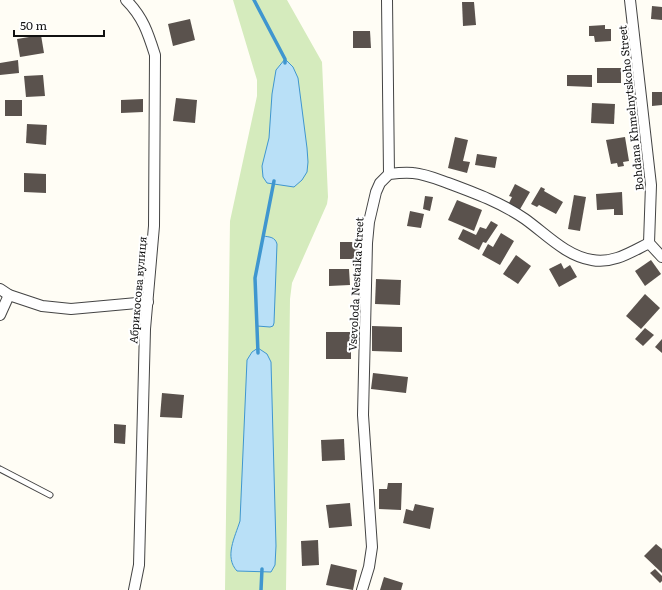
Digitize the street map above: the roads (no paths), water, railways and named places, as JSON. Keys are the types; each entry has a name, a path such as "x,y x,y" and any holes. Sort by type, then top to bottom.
{"street":[{"name":"Абрикосова вулиця","path":"126,0 135,9 147,29 155,55 154,226 145,329 139,565 134,590"},
{"path":"387,0 389,174 404,172 422,174 470,192 512,211 566,249 580,257 593,261 606,261 618,258 649,243 662,257"},
{"name":"Bohdana Khmelnytskoho Street","path":"630,0 651,185 649,243"},
{"name":"Vsevoloda Nestaika Street","path":"362,590 367,576 372,548 363,407 368,222 376,192 380,183 389,174"},
{"path":"0,289 10,295 42,306 71,309 148,302"},
{"path":"0,315 10,295"}],"lane":[{"path":"0,469 50,495"}],"water":[{"path":"285,59 293,67 298,78 308,162 307,172 302,180 294,187 267,183 263,177 262,166 269,138 272,94 276,70"},
{"path":"263,236 274,239 277,244 274,323 273,326 270,327 257,326 255,278"},
{"path":"258,348 267,354 271,362 276,546 275,565 271,572 237,571 231,560 233,540 240,521 247,360 252,352"}],"waterway":[{"path":"254,0 285,59 285,63"},
{"path":"258,353 255,278 274,181"},
{"path":"261,590 262,569"}]}
